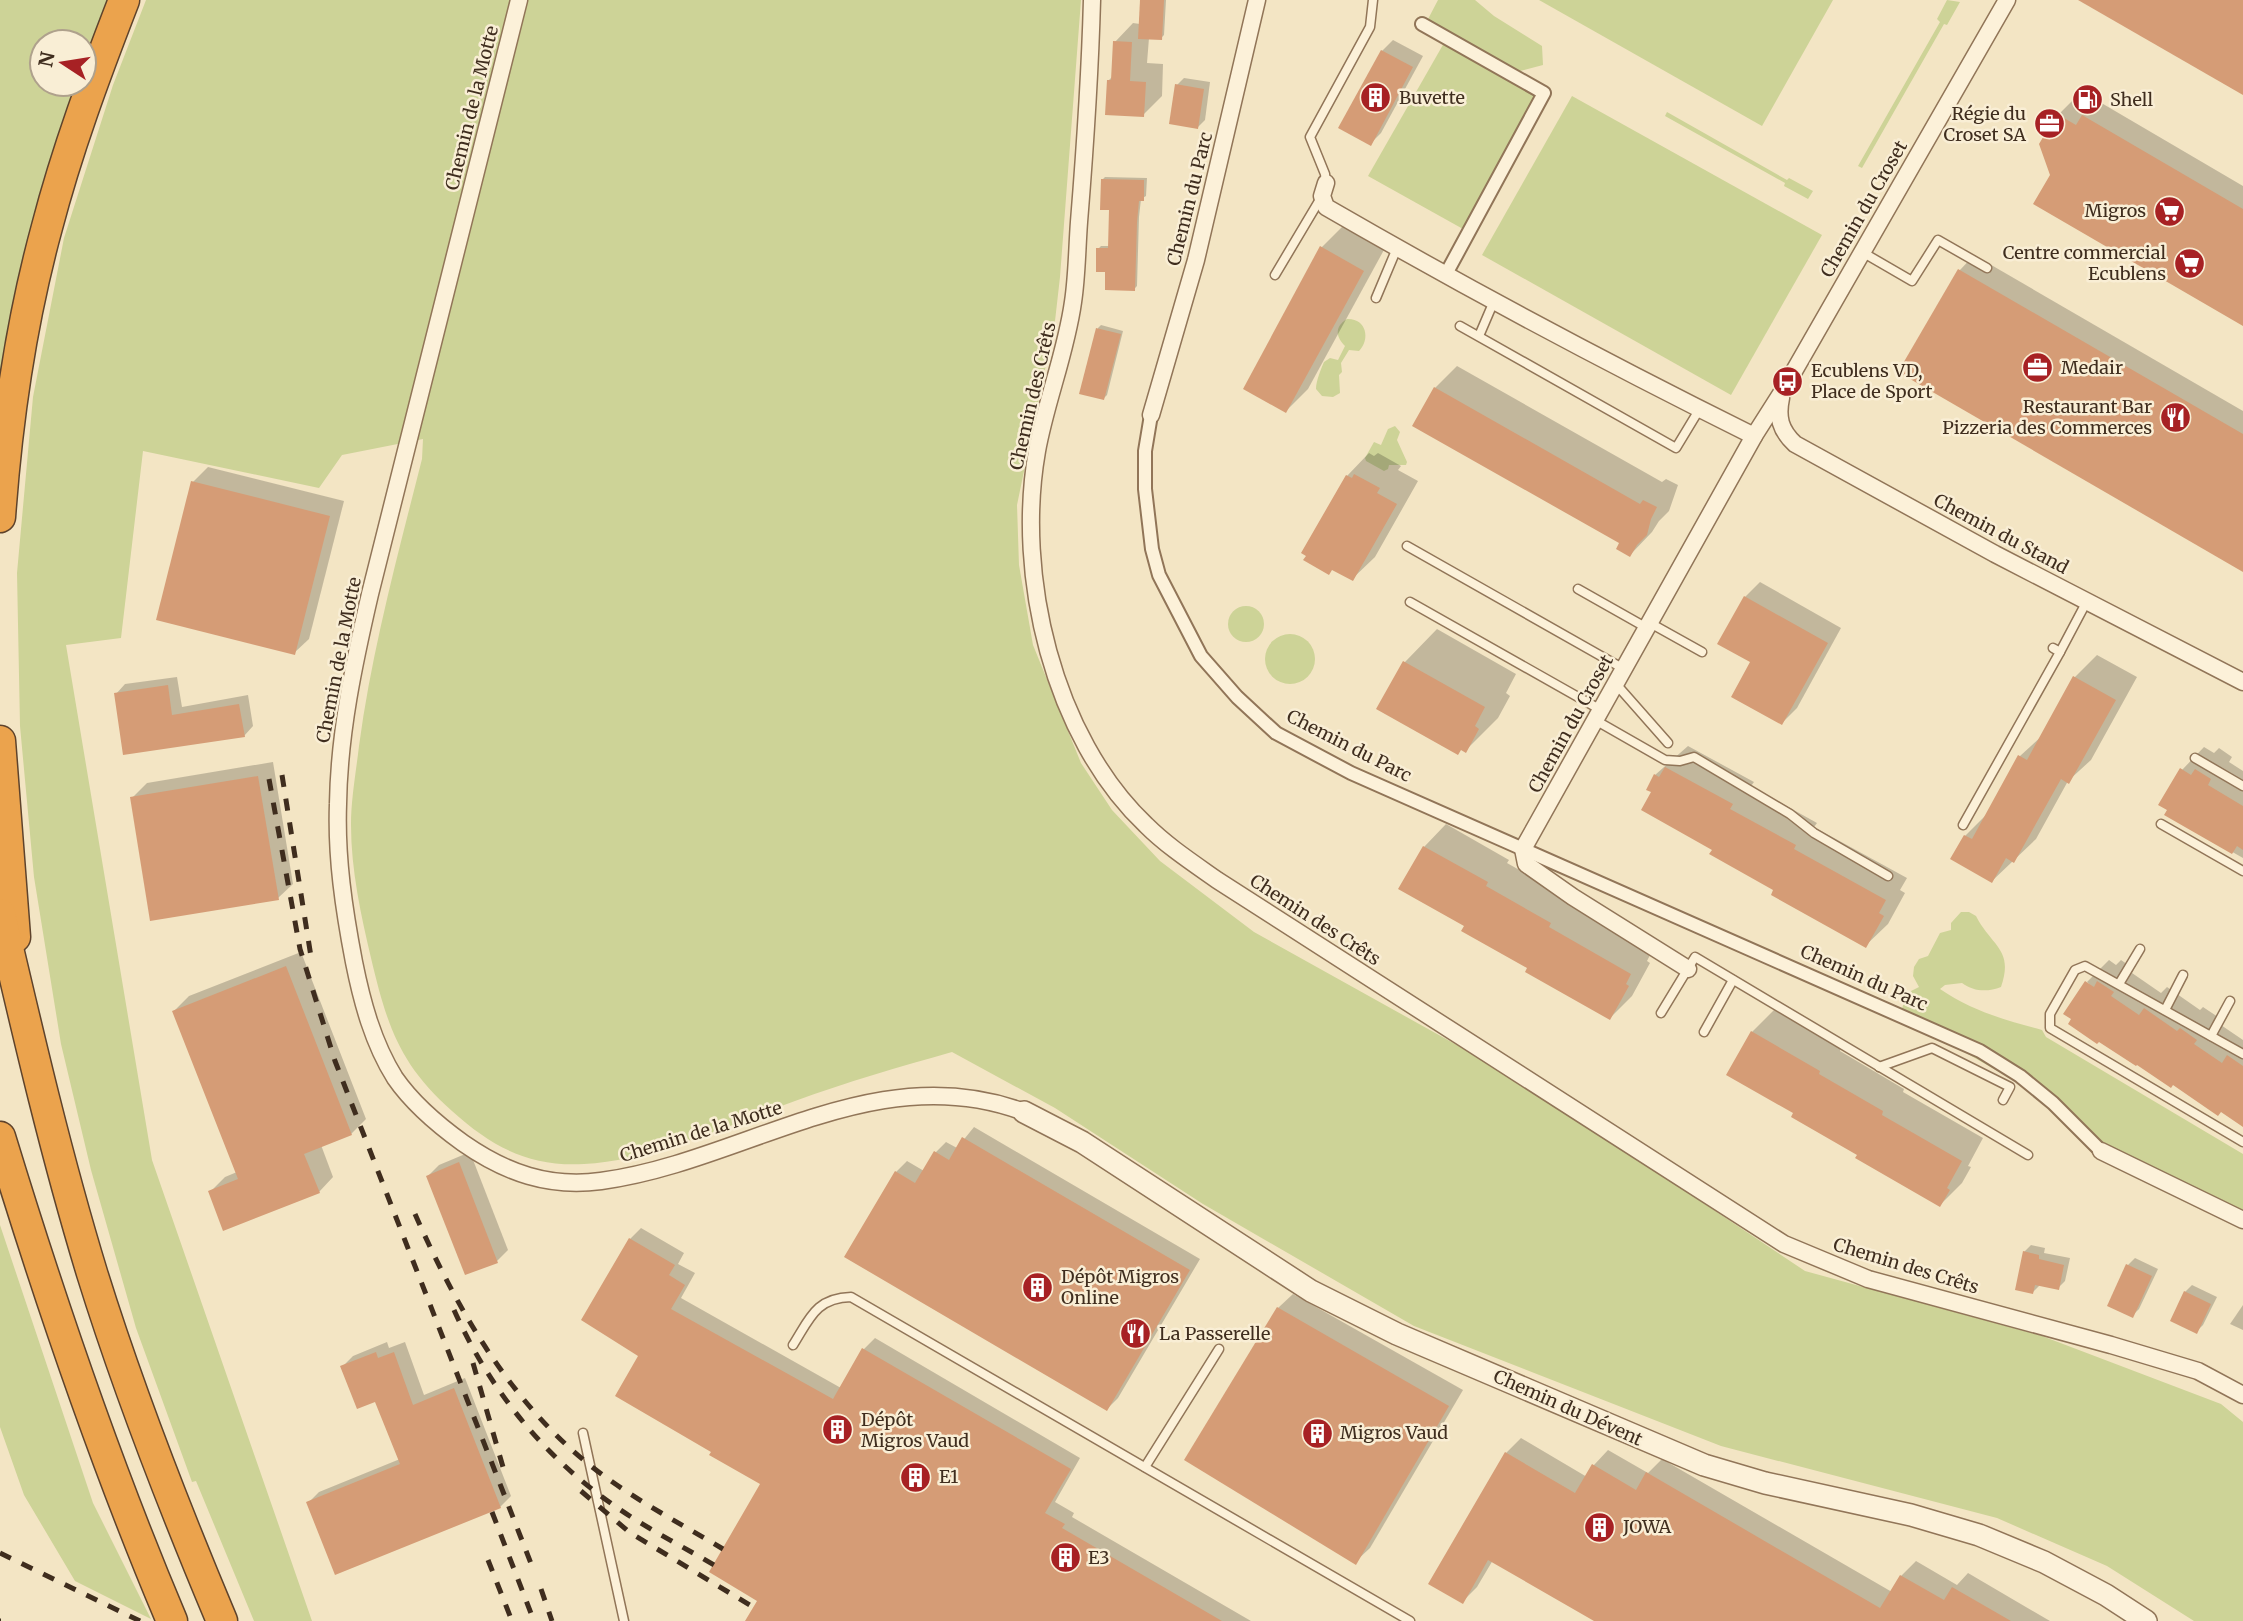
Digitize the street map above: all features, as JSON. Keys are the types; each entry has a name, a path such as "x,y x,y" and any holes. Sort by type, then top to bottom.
{"highway":[{"path":"0,517 15,383 34,279 78,124 124,0"},
{"path":"0,740 16,947 24,1014"},
{"path":"0,914 61,1165 114,1342 155,1454 222,1621"},
{"path":"0,1119 13,1179"},
{"path":"0,1137 44,1281 97,1434 172,1621"}],"street":[{"name":"Chemin de la Motte","path":"519,0 370,594 343,733 338,803 340,871 359,985 377,1044 406,1092 452,1135 484,1157 512,1171 554,1182 582,1183 626,1177 823,1114 903,1097 951,1097 991,1102 1024,1112"},
{"name":"Chemin des Crêts","path":"1093,0 1075,286 1064,349 1037,450 1032,524 1036,582 1049,657 1074,725 1093,758 1123,799 1145,825 1217,880 1784,1244 1868,1279 2198,1371 2243,1395"},
{"name":"Chemin du Parc","path":"1257,0 1196,260 1151,415 1145,451 1152,549 1159,575 1201,656 1237,697 1276,733 1351,774 1980,1051 2020,1076 2053,1103 2101,1151"},
{"name":"Chemin du Croset","path":"1523,849 1754,436 1782,392 2007,0"},
{"path":"1422,24 1544,93 1446,274"},
{"path":"1324,189 1326,207 1397,248 1699,410 1754,436"},
{"name":"Chemin du Stand","path":"1782,392 1779,410 1782,429 1795,443 1995,554 2243,682"},
{"path":"1523,849 1526,864 1573,897 1688,969"},
{"name":"Chemin du Dévent","path":"1024,1112 1082,1142 1311,1291 1397,1334 1704,1465 1743,1478 1911,1515 1979,1535 2044,1562 2106,1595 2146,1621"},
{"path":"2101,1151 2243,1220"}],"lane":[{"path":"1275,275 1324,189 1325,174 1310,137 1370,27 1373,0"},
{"path":"1862,252 1912,281 1938,240 1987,268"},
{"path":"1376,298 1397,248"},
{"path":"1479,336 1494,300"},
{"path":"1460,326 1676,448 1699,410"},
{"path":"1407,546 1624,669"},
{"path":"1578,589 1702,652"},
{"path":"1963,825 2057,650 2087,601"},
{"path":"1410,602 1598,715 1665,760 1680,761 1694,757 1888,876"},
{"path":"1616,684 1668,743"},
{"path":"2195,758 2243,786"},
{"path":"2161,824 2243,871"},
{"path":"2119,984 2140,949"},
{"path":"1661,1013 1695,957 2028,1155"},
{"path":"2243,1054 2085,966 2075,970 2050,1014 2050,1028 2243,1142"},
{"path":"2165,1010 2183,975"},
{"path":"1704,1032 1733,980"},
{"path":"2211,1036 2230,1001"},
{"path":"1879,1067 1932,1048 2010,1087 2003,1100"},
{"path":"793,1345 820,1304 837,1298 851,1297 1410,1621"},
{"path":"1145,1467 1219,1349"},
{"path":"583,1433 624,1621"}],"green space":[{"path":"0,0 111,0 98,34 98,28 28,28 28,98 76,98 0,403"},
{"path":"146,0 1081,0 1060,277 1055,321 1017,505 1019,565 1033,645 1081,763 1112,810 1160,861 1254,932 1516,1078 1805,1271 2042,1336 2221,1404 2243,1422 2243,1621 2194,1621 2107,1566 1997,1518 1721,1446 1414,1326 1203,1204 1055,1108 952,1052 834,1087 665,1149 611,1161 584,1164 546,1162 512,1152 482,1135 434,1094 407,1060 398,1042 383,1004 371,958 353,859 352,805 364,710 386,602 422,459 423,439 342,455 319,488 143,451 121,638 66,645 152,1160 312,1621 254,1621 196,1481 192,1482 136,1328 91,1170 61,1044 34,877 20,726 17,573 33,397 64,238 113,85"},
{"path":"1438,0 1475,0 1494,16 1542,46 1543,65 1516,72 1427,21"},
{"path":"1539,0 1833,0 1762,126"},
{"path":"1947,0 1960,2 1947,25 1944,24 1862,168 1858,166 1940,22 1937,19"},
{"path":"1444,43 1532,93 1535,99 1463,229 1368,176"},
{"path":"1572,96 1822,235 1731,395 1482,255"},
{"path":"1667,112 1787,180 1789,178 1813,191 1808,199 1784,186 1785,183 1665,116"},
{"path":"1347,319 1359,322 1365,330 1365,341 1359,351 1349,350 1341,363 1340,393 1333,397 1322,396 1316,389 1319,375 1324,362 1330,358 1338,360 1345,346 1338,336 1338,329"},
{"path":"1395,426 1400,432 1397,440 1407,462 1406,465 1389,465 1384,471 1365,458 1374,442 1381,445 1388,429"},
{"path":"1246,606 1259,611 1264,624 1259,637 1246,642 1233,637 1228,624 1233,611"},
{"path":"1290,634 1307,642 1315,659 1307,676 1290,684 1273,676 1265,659 1273,642"},
{"path":"1961,912 1976,916 2003,956 2005,964 2001,987 1981,990 1962,983 1945,985 1940,989 1977,1009 2042,1030 2046,1037 2243,1154 2243,1220 2101,1151 2053,1103 1900,1015 1907,993 1919,987 1913,976 1914,967 1919,959 1928,956 1940,933 1951,930 1951,923"},
{"path":"0,1225 93,1503 151,1619 75,1581 24,1495 0,1427"}],"building":[{"path":"1140,0 1164,0 1162,40 1138,39"},
{"path":"2078,0 2243,0 2243,95"},
{"path":"1113,41 1132,42 1130,81 1146,82 1144,117 1105,115 1107,80 1111,80"},
{"name":"Buvette","path":"1381,50 1413,67 1371,146 1338,128"},
{"path":"1175,84 1204,89 1198,129 1169,124"},
{"name":"Centre commercial Ecublens","path":"2057,114 2076,125 2082,115 2243,209 2243,326 2033,204 2050,175 2039,144"},
{"path":"1101,179 1144,180 1144,201 1139,201 1137,222 1135,291 1105,290 1105,272 1096,272 1096,248 1108,248 1109,210 1100,210"},
{"path":"1320,246 1364,271 1286,413 1243,389"},
{"path":"1958,269 2243,434 2243,572 1898,372"},
{"path":"1096,328 1121,334 1104,400 1079,394"},
{"path":"1434,387 1640,504 1643,500 1657,507 1647,535 1630,557 1616,549 1619,543 1412,426"},
{"path":"1354,474 1380,488 1377,493 1397,504 1353,581 1332,570 1329,575 1303,560 1306,556 1301,553 1346,475 1352,478"},
{"path":"191,481 330,516 295,655 156,620"},
{"path":"1744,596 1828,643 1782,725 1731,697 1750,662 1717,644"},
{"path":"1403,661 1485,707 1475,726 1479,729 1466,753 1461,750 1458,755 1376,709"},
{"path":"2073,676 2116,700 2069,784 2061,779 2014,863 2006,858 1992,883 1950,859 1964,835 1972,839 2018,755 2027,760"},
{"path":"168,685 172,715 239,704 245,737 123,755 114,693"},
{"path":"1665,767 1733,804 1730,809 1796,845 1794,849 1886,900 1879,913 1884,916 1866,948 1771,895 1773,890 1709,854 1712,850 1641,810 1651,792 1646,790 1654,774 1659,777"},
{"path":"2180,768 2191,775 2195,769 2211,779 2208,785 2243,806 2243,850 2237,846 2232,854 2164,815 2167,810 2158,805"},
{"path":"258,776 279,900 150,921 130,797"},
{"path":"1423,846 1488,882 1486,886 1551,923 1549,927 1631,974 1626,984 1629,986 1610,1020 1525,972 1527,968 1461,931 1464,926 1398,889"},
{"path":"286,966 352,1135 304,1154 320,1193 223,1231 208,1191 238,1179 172,1011"},
{"path":"2085,981 2094,987 2097,981 2114,992 2111,996 2139,1015 2144,1008 2177,1031 2180,1028 2197,1040 2194,1044 2222,1063 2227,1055 2243,1066 2243,1127 2221,1112 2218,1116 2173,1085 2171,1088 2068,1024 2071,1019 2063,1014"},
{"path":"1751,1031 1883,1111 1882,1115 1962,1161 1940,1207 1855,1158 1857,1155 1791,1117 1793,1113 1726,1075"},
{"name":"Dépôt Migros Online","path":"962,1137 1190,1270 1107,1411 844,1257 895,1171 915,1183 934,1151 949,1160"},
{"path":"459,1162 498,1263 465,1275 426,1176"},
{"name":"Dépôt Migros Vaud","path":"629,1238 675,1265 669,1275 685,1285 671,1309 833,1399 862,1348 1071,1469 1045,1513 1065,1524 1062,1528 1222,1621 745,1621 757,1601 709,1572 760,1484 615,1396 638,1356 581,1320"},
{"path":"2023,1251 2039,1255 2039,1259 2064,1265 2059,1290 2035,1285 2033,1294 2015,1290"},
{"path":"2126,1264 2152,1276 2133,1318 2107,1306"},
{"path":"2184,1291 2211,1304 2197,1334 2170,1321"},
{"name":"Migros Vaud","path":"1277,1307 1449,1406 1356,1565 1184,1460"},
{"path":"376,1352 378,1358 394,1352 413,1405 454,1388 501,1508 335,1575 306,1502 400,1464 375,1402 357,1409 340,1366"},
{"name":"JOWA","path":"1505,1452 1575,1493 1592,1464 1636,1490 1646,1472 1880,1608 1900,1575 1944,1600 1952,1587 2011,1621 1594,1621 1488,1560 1463,1604 1428,1584"}],"railway":[{"path":"282,775 312,963"},
{"path":"269,779 300,949 335,1061 532,1566"},
{"path":"415,1214 470,1323 516,1390 543,1421 572,1450 604,1476 647,1505 723,1549"},
{"path":"454,1310 483,1366 501,1392 520,1418 562,1464 624,1512 714,1565"},
{"path":"473,1363 505,1474"},
{"path":"581,1491 629,1532 753,1607"},
{"path":"492,1512 534,1621"},
{"path":"0,1553 140,1621"},
{"path":"488,1560 512,1621"},
{"path":"541,1589 552,1621"}],"place":[{"name":"Buvette","path":"1376,98"},
{"name":"Shell","path":"2087,100"},
{"name":"Régie du Croset SA","path":"2049,124"},
{"name":"Migros","path":"2169,211"},
{"name":"Centre commercial Ecublens","path":"2189,263"},
{"name":"Medair","path":"2038,368"},
{"name":"Ecublens VD, Place de Sport","path":"1788,381"},
{"name":"Restaurant Bar Pizzeria des Commerces","path":"2175,417"},
{"name":"Dépôt Migros Online","path":"1038,1287"},
{"name":"La Passerelle","path":"1136,1334"},
{"name":"Dépôt Migros Vaud","path":"838,1430"},
{"name":"Migros Vaud","path":"1317,1433"},
{"name":"E1","path":"916,1477"},
{"name":"JOWA","path":"1600,1527"},
{"name":"E3","path":"1065,1558"}]}
